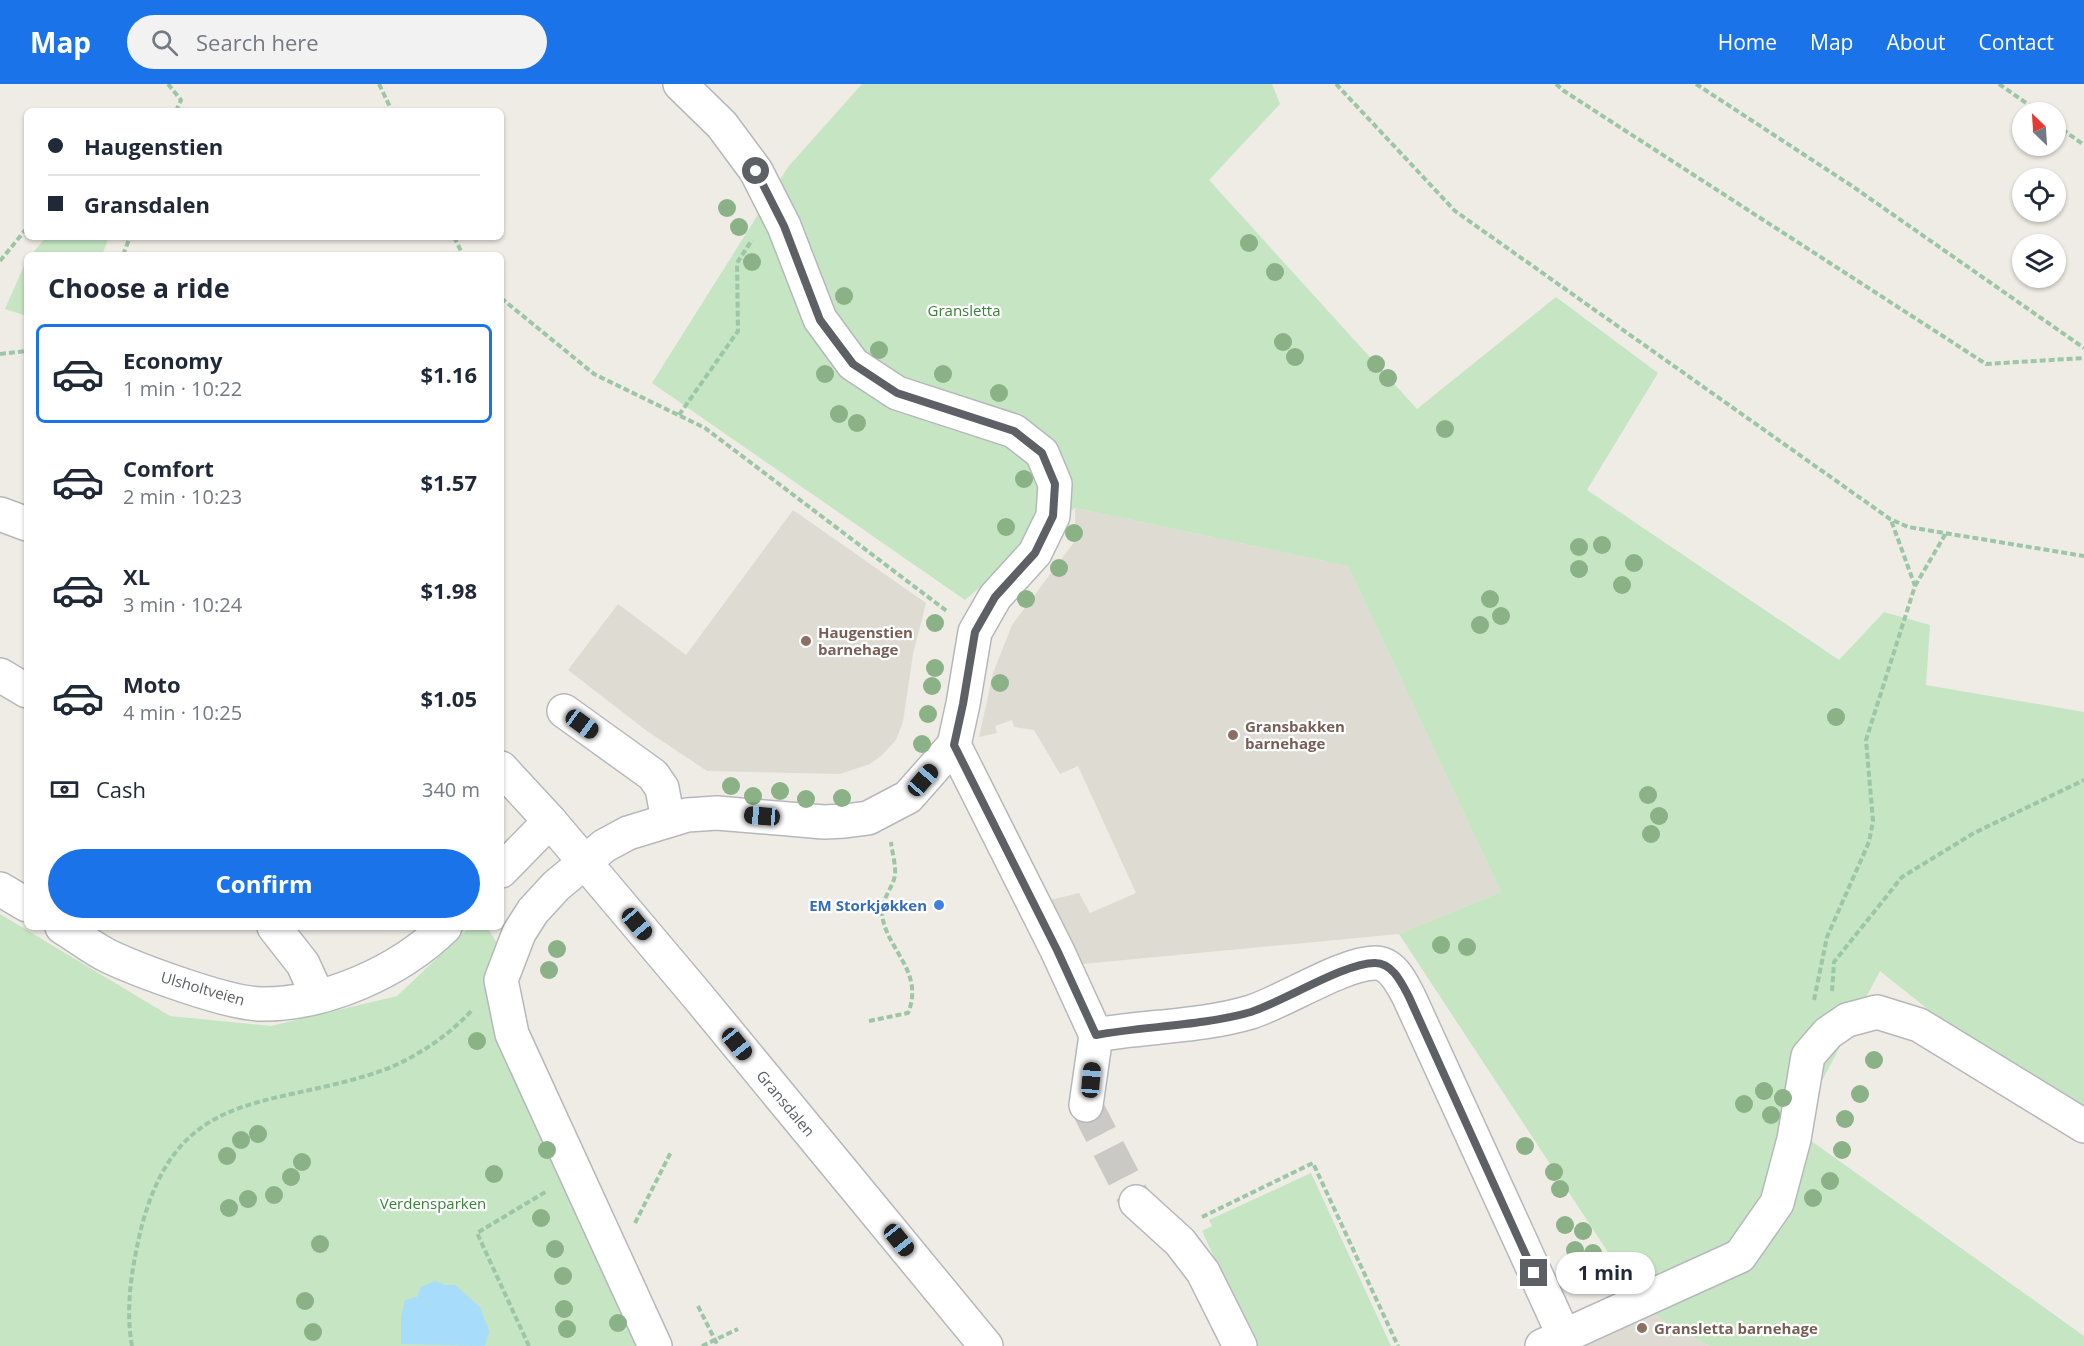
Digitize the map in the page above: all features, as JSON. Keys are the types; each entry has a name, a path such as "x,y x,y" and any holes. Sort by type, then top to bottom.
{"street":[{"path":"654,1346 512,1034 501,980 519,933 533,911 556,886 604,846 628,832 668,819 717,813 824,822 868,818 888,810 908,797 954,745 975,632 995,597 1035,553 1053,516 1055,484 1042,453 1014,431 897,393 853,364 820,320 774,207 756,171 722,125 680,84"},
{"path":"0,514 24,523"},
{"path":"0,675 24,689"},
{"path":"564,711 653,775 662,788 668,819"},
{"path":"954,745 1057,950 1096,1035 1086,1105"},
{"name":"Gransdalen","path":"504,771 584,861 986,1346"},
{"path":"504,868 550,821"},
{"path":"0,889 24,903"},
{"name":"Ulsholtveien","path":"67,930 108,956 218,995 259,1004 317,995 382,974 441,930"},
{"path":"276,930 303,964 317,995"},
{"path":"1096,1035 1250,1012 1347,970 1375,963 1386,966 1398,977 1409,997 1553,1341 1740,1256 1777,1203 1792,1148 1808,1056 1828,1033 1847,1020 1877,1012 1919,1025 2084,1126"},
{"path":"1136,1202 1180,1242 1203,1272 1240,1346"}],"path":[{"path":"168,84 181,100 177,108"},
{"path":"379,84 391,108"},
{"path":"1336,84 1455,211 1890,519 1908,526 2084,556"},
{"path":"1556,84 1986,364 2084,358"},
{"path":"1696,84 1852,186 2084,348"},
{"path":"1999,84 2025,102"},
{"path":"2066,132 2084,145"},
{"path":"679,416 738,331 737,263 774,207"},
{"path":"0,261 24,232"},
{"path":"504,300 594,374 705,428 975,632"},
{"path":"0,354 24,351"},
{"path":"1890,519 1915,586"},
{"path":"1828,1033 1813,1007 1827,937 1869,842 1873,821 1866,740 1915,586 1946,533"},
{"path":"1834,962 1902,878 1974,833 2084,780"},
{"path":"869,1021 908,1013 914,999 913,984 882,915 883,901 895,875 888,810"},
{"path":"132,1346 129,1332 131,1270 145,1214 157,1184 173,1155 190,1138 207,1123 232,1109 258,1100 377,1073 416,1054 464,1020 501,980"},
{"path":"616,1261 671,1152"},
{"path":"1180,1242 1197,1219 1313,1163 1398,1346"},
{"path":"529,1346 477,1233 575,1172"},
{"path":"698,1306 718,1346"},
{"path":"702,1346 738,1329"}],"shaded area":[{"name":"Gransbakken barnehage","path":"1075,508 1348,566 1501,892 1399,934 1082,964 1046,901 1079,893 1090,913 1136,893 1078,766 1060,774 1034,730 1014,727 1012,720 995,726 997,733 979,737 993,673 1012,625 1075,541"},
{"name":"Haugenstien barnehage","path":"793,510 926,603 913,654 903,722 896,740 870,764 840,774 707,771 647,731 568,670 618,604 686,655"},
{"name":"Gransletta barnehage","path":"1646,1310 1709,1346 1566,1346"}],"green space":[{"name":"Gransletta","path":"862,84 1272,84 1280,104 1209,180 1417,409 1556,297 1658,373 1587,490 1839,660 1884,612 1930,625 1926,685 2084,712 2084,1134 1880,971 1796,1130 2084,1336 2084,1346 1709,1346 1646,1310 1399,934 1501,892 1348,566 1075,508 965,600 652,383 788,167"},
{"path":"44,240 108,240 103,252 34,252"},
{"path":"24,266 24,315 5,309"},
{"name":"Verdensparken","path":"0,914 170,1016 271,1026 397,996 467,930 489,930 500,948 501,980 655,1346 0,1346"},
{"path":"1311,1173 1391,1346 1255,1346 1202,1231 1212,1226 1209,1220"}],"water":[{"path":"435,1281 445,1285 455,1285 480,1307 489,1331 485,1346 401,1344 401,1317 405,1300 417,1297 421,1287"}],"tunnel":[{"path":"1086,1105 1136,1202"}],"place":[{"name":"Haugenstien barnehage","path":"806,641"},
{"name":"Gransbakken barnehage","path":"1233,735"},
{"name":"EM Storkjøkken","path":"939,905"},
{"name":"Gransletta barnehage","path":"1642,1328"}],"route":[{"path":"756,171 784,226 820,320 853,364 897,393 1014,431 1042,453 1055,484 1053,516 1035,553 995,597 975,632 954,745 1057,950 1096,1035 1250,1012 1301,992 1347,970 1375,963 1386,966 1398,977 1409,997 1534,1273"}]}
